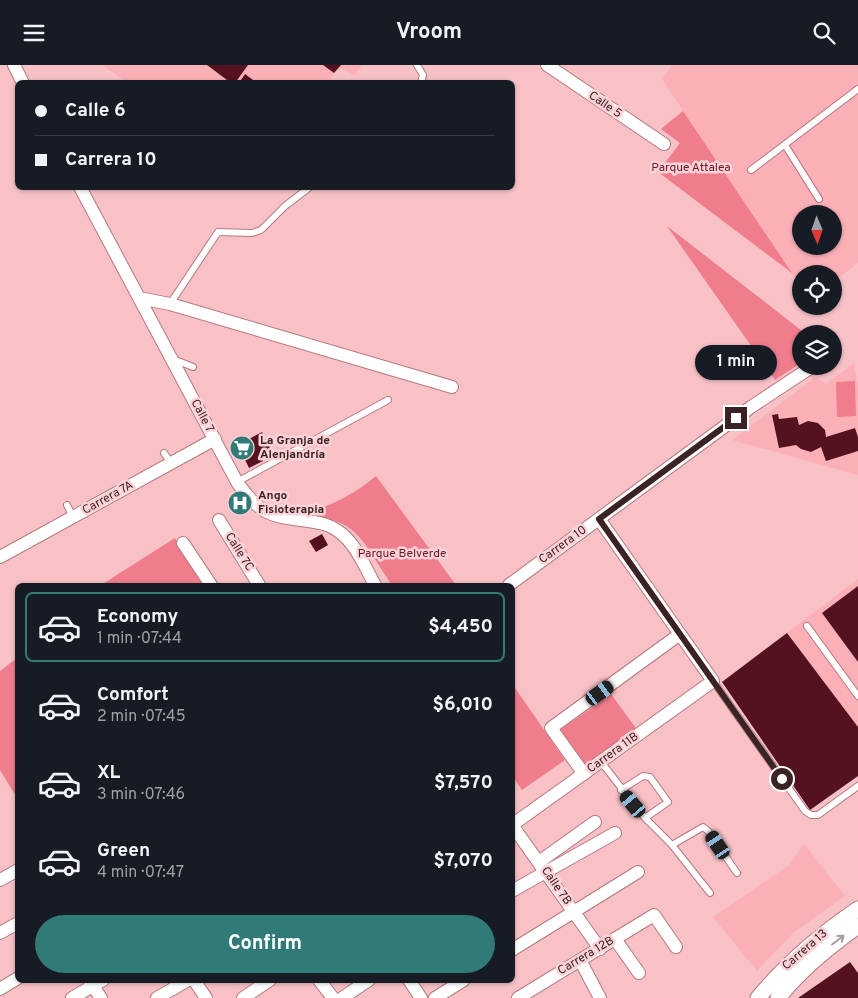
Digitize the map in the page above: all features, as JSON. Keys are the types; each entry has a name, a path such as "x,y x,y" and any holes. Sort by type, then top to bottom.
{"street":[{"path":"14,65 22,80"},
{"name":"Calle 5","path":"547,65 664,144"},
{"name":"Calle 7","path":"82,190 237,483 249,499 262,511 282,517 320,523 337,530 349,541 374,583"},
{"path":"139,298 170,304 452,387"},
{"name":"Carrera 10","path":"512,583 751,407 799,375"},
{"name":"Carrera 7A","path":"0,557 73,517 168,458 215,439"},
{"path":"599,519 713,681"},
{"name":"Calle 7C","path":"218,520 258,583"},
{"path":"183,543 210,583"},
{"path":"584,774 551,728 680,634"},
{"name":"Carrera 11B","path":"515,824 713,681"},
{"path":"515,889 595,822"},
{"name":"Calle 7B","path":"515,828 600,949"},
{"path":"542,867 615,833"},
{"path":"515,948 638,872"},
{"path":"0,880 15,875"},
{"name":"Carrera 13","path":"758,998 781,970 831,927 858,909"},
{"name":"Carrera 12B","path":"518,998 536,993 580,960 654,915 676,947"},
{"path":"0,933 15,925"},
{"name":"Carrera 13","path":"778,998 793,979 816,957 858,926"},
{"path":"615,939 639,973"},
{"path":"580,960 600,998"},
{"path":"0,989 15,980"},
{"path":"72,998 94,983"},
{"path":"95,983 101,998"},
{"path":"157,998 183,983"},
{"path":"196,983 206,998"},
{"path":"243,998 266,983"},
{"path":"321,983 333,998"},
{"path":"342,998 364,983"},
{"path":"411,983 421,998"},
{"path":"435,998 459,983"}],"lane":[{"path":"416,65 423,75 422,80"},
{"path":"751,170 858,89"},
{"path":"785,145 819,199"},
{"path":"170,304 218,232 252,233 261,229 285,206 306,190"},
{"path":"172,359 193,367"},
{"path":"237,483 388,400"},
{"path":"67,505 73,517"},
{"path":"807,626 858,696"},
{"path":"713,681 805,811 811,815 818,815 858,786"},
{"path":"600,762 621,790 672,845 710,893"},
{"path":"621,790 643,776 650,777 668,802 645,818"},
{"path":"672,845 703,827 708,831 737,873"}],"shaded area":[{"path":"102,65 362,65 354,76 339,67 329,80 123,80"},
{"path":"672,65 858,65 858,263 842,275 842,265 792,265 792,274 662,79"},
{"path":"854,363 858,386 858,475 732,440 815,377 826,384 838,375 842,375 842,372"},
{"path":"858,579 858,776 722,682"},
{"path":"804,844 845,896 793,933 757,971 713,917 789,865"}],"green space":[{"name":"Parque Attalea","path":"683,111 792,273 658,172 680,143 661,129"},
{"path":"667,226 794,325 792,325 792,369 775,380"},
{"path":"855,381 856,416 837,417 836,382"},
{"name":"Parque Belverde","path":"376,476 455,583 391,583 364,542 345,525 333,520 295,515 306,513 338,501"},
{"path":"175,538 204,583 104,583"},
{"path":"15,660 15,795 0,770 0,671"},
{"path":"515,688 565,760 522,790 515,780"},
{"path":"611,694 638,731 587,767 560,730"}],"building":[{"path":"207,65 248,65 237,80 227,80"},
{"path":"323,65 341,65 334,73"},
{"path":"245,74 253,80 241,80"},
{"path":"778,414 779,419 797,417 799,425 808,421 818,423 825,430 826,437 855,428 858,437 858,451 826,461 821,447 811,452 801,449 796,445 779,448 772,415"},
{"path":"262,432 271,450 261,456 263,461 249,468 238,445"},
{"path":"322,534 328,545 316,552 309,541"},
{"path":"858,586 858,662 822,613"},
{"path":"787,633 858,727 858,776 810,810 722,682"},
{"path":"850,962 858,973 858,998 798,998"}],"place":[{"name":"La Granja de Alenjandría","path":"242,448"},
{"name":"Ango Fisioterapia","path":"240,503"}],"route":[{"path":"736,418 599,519 782,779"}]}
